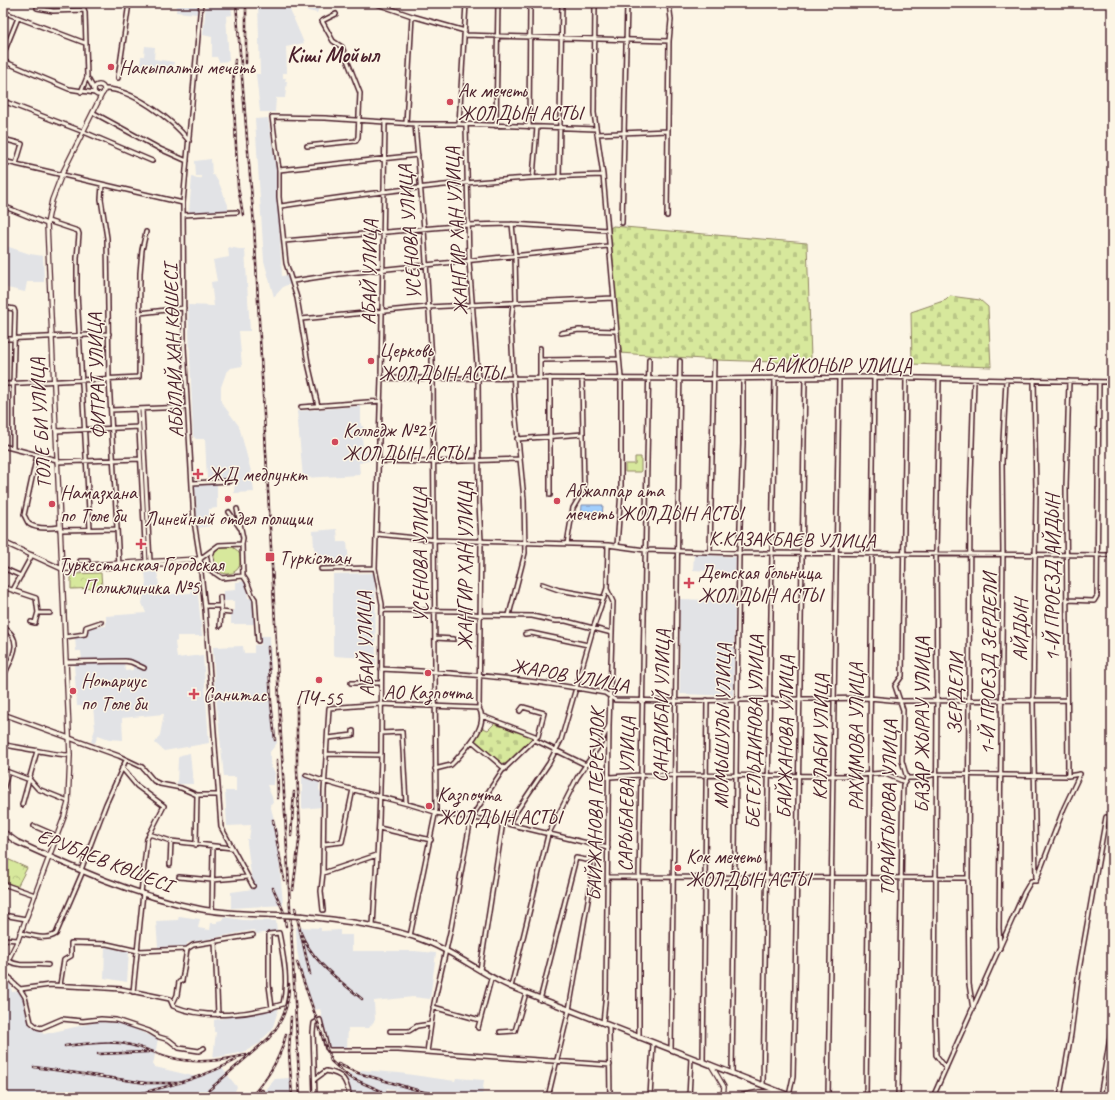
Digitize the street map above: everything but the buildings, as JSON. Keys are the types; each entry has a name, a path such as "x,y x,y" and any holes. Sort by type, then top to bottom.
{"main road":[{"name":"ЕРУБАЕВ КӨШЕСІ","path":"3,832 17,842 112,883 170,902 212,911 303,916 373,926 410,936 445,951 491,978 540,1000 791,1096"}],"street":[{"path":"81,92 87,77 84,10 82,3"},
{"path":"118,78 129,3"},
{"name":"АБЫЛАЙ ХАН КӨШЕСІ","path":"201,3 183,203 184,347 187,407 194,521 205,606 221,827 253,886"},
{"path":"374,3 412,16 465,31"},
{"name":"ЖАНГИР ХАН УЛИЦА","path":"459,124 466,3"},
{"path":"496,126 498,3"},
{"path":"529,127 530,3"},
{"path":"560,178 562,3"},
{"path":"595,3 594,113 603,176 608,246 621,378 621,491 617,546"},
{"path":"622,223 627,3"},
{"path":"667,216 669,41 671,20 669,3"},
{"path":"37,8 52,11 84,10"},
{"path":"3,12 85,43"},
{"path":"307,146 356,141 358,137 360,93 342,46 334,42 322,21 336,14"},
{"path":"406,124 412,16"},
{"path":"3,55 18,18"},
{"path":"464,35 669,41"},
{"path":"3,61 69,89 81,92 95,91 100,85 104,89 114,89 152,108 172,122 189,141"},
{"path":"87,77 98,95 102,94"},
{"name":"ТОЛЕ БИ УЛИЦА","path":"49,856 68,801 70,739 47,222 52,200 62,174 94,113 104,89"},
{"path":"3,101 84,132 152,161"},
{"path":"94,113 160,149 187,161"},
{"path":"318,406 308,363 293,281 286,263 279,170 272,117 406,124 459,124 596,130"},
{"name":"АБАЙ УЛИЦА","path":"373,926 379,828 381,755 382,610 375,568 382,378 385,123"},
{"name":"УСЕНОВА УЛИЦА","path":"410,936 435,812 436,671 432,377 424,229 414,124"},
{"name":"ЖАНГИР ХАН УЛИЦА","path":"466,125 467,225 478,378 478,461 481,541 479,708 482,716"},
{"path":"533,177 537,127"},
{"path":"597,134 668,132"},
{"path":"3,139 22,144 16,164"},
{"path":"279,170 418,155"},
{"path":"3,161 183,203"},
{"path":"281,206 421,187 533,177 560,178 603,176"},
{"name":"ФИТРАТ УЛИЦА","path":"102,184 101,199 107,238 109,379 112,460 119,565"},
{"path":"3,206 47,222 78,231 80,234 77,258 81,381 90,529"},
{"path":"183,215 237,212"},
{"path":"284,241 384,231 467,225 512,224 607,230"},
{"path":"509,616 525,553 524,499 517,439 511,326 514,303 515,255 512,224"},
{"path":"3,384 139,377 142,250 146,232"},
{"path":"293,281 339,274 608,246"},
{"path":"301,319 382,313 428,307 613,298"},
{"path":"3,307 14,309 15,312 13,448"},
{"path":"140,313 184,308"},
{"path":"561,333 579,330 616,331"},
{"path":"3,339 109,334"},
{"path":"540,348 540,378"},
{"path":"541,360 619,359"},
{"name":"САРЫБАЕВА УЛИЦА","path":"639,1038 640,775 649,359"},
{"name":"САНДИБАЙ УЛИЦА","path":"671,1050 680,361"},
{"path":"710,552 714,362"},
{"name":"А.БАЙКОНЫР УЛИЦА","path":"382,378 906,378 1112,382"},
{"path":"550,378 550,494"},
{"path":"567,544 573,508 584,489 582,378"},
{"name":"КАЛАБИ УЛИЦА","path":"828,1097 839,378"},
{"name":"РАХИМОВА УЛИЦА","path":"866,1097 870,775 869,698 873,554 874,378"},
{"name":"ТОРАЙГЫРОВА УЛИЦА","path":"898,1097 903,785 907,778 902,762 903,710 895,686 902,676 906,378"},
{"name":"МОМЫШУЛЫ УЛИЦА","path":"732,1073 738,553 743,444 743,379"},
{"name":"БЕГЕЛЬДИНОВА УЛИЦА","path":"763,1085 768,700 775,379"},
{"name":"БАЙЖАНОВА УЛИЦА","path":"791,1096 793,1070 799,775 805,379"},
{"name":"БАЗАР ЖЫРАУ УЛИЦА","path":"939,379 936,554 937,700 935,1016 936,1055 946,1068"},
{"name":"ЗЕРДЕЛИ","path":"972,1009 970,984 968,878 971,453 974,380"},
{"name":"1-Й ПРОЕЗД ЗЕРДЕЛИ","path":"1000,948 1004,555 1002,462 1006,380"},
{"name":"АЙДЫН","path":"1034,380 1036,492 1033,701 1036,881"},
{"name":"1-Й ПРОЕЗД АЙДЫН","path":"1068,776 1066,700 1066,487 1069,381"},
{"path":"1066,600 1094,601 1096,599 1098,555 1099,382"},
{"path":"301,407 381,401"},
{"path":"111,410 142,410 187,407"},
{"path":"138,410 140,459 148,562"},
{"path":"142,410 148,562"},
{"path":"56,431 111,427 139,427"},
{"path":"517,439 583,434"},
{"path":"3,446 57,461 140,459"},
{"path":"37,455 24,515 28,523 44,527 116,529"},
{"path":"379,461 433,462 519,459"},
{"path":"192,483 230,482"},
{"path":"237,510 241,529 243,576 247,580 251,594 255,599 258,641"},
{"path":"229,512 241,529"},
{"name":"К.КАЗАКБАЕВ УЛИЦА","path":"376,534 435,540 608,545 646,550 738,553 971,554 1035,556 1112,555"},
{"path":"3,542 62,569 200,561 215,547 230,543 242,544"},
{"path":"508,824 557,750 588,645 607,588 608,545"},
{"path":"214,574 211,556 215,547"},
{"path":"13,590 32,555"},
{"path":"80,561 88,560"},
{"path":"119,565 148,562 200,561 214,574 222,578 243,576"},
{"path":"3,568 20,576"},
{"path":"320,569 375,568"},
{"path":"542,584 559,590 604,598"},
{"path":"3,588 36,598 38,612 35,623 31,622"},
{"name":"БАЙЖАНОВА ПЕРЕУЛОК","path":"602,1023 606,993 609,877 609,725 613,602 607,588"},
{"path":"220,597 220,626"},
{"path":"205,606 221,606"},
{"path":"382,610 434,610 480,615 532,616 555,621 566,621 612,633"},
{"path":"38,612 50,613"},
{"path":"220,612 230,612"},
{"path":"65,638 85,634 86,627 101,622"},
{"path":"3,627 15,637 15,650 3,677"},
{"path":"526,634 531,633 588,645"},
{"path":"435,638 454,639"},
{"path":"67,662 131,662 144,668"},
{"name":"ЖАРОВ УЛИЦА","path":"381,669 436,671 480,675 576,687 610,695 616,700 834,700 869,698 901,701 1066,700"},
{"path":"351,683 381,683"},
{"path":"703,1062 707,700"},
{"path":"323,910 320,891 323,873 324,782 330,708 381,704 479,708"},
{"path":"427,1052 433,1007 471,818 504,769 538,736 544,713 523,707 520,711"},
{"path":"3,714 70,739 109,751 142,767 154,781 181,788 197,795 219,795"},
{"path":"435,769 451,765 472,741 478,731 482,716 536,736 535,740"},
{"path":"511,987 548,835 577,778 600,743 609,725"},
{"path":"328,738 353,735 353,731"},
{"path":"381,733 402,732 406,802"},
{"path":"535,740 586,765"},
{"path":"472,741 504,769"},
{"path":"3,744 14,748 55,755 70,755"},
{"path":"22,805 37,751"},
{"path":"327,754 381,755"},
{"path":"20,933 44,937 51,937 56,934 126,760"},
{"path":"122,768 137,786 164,806 149,834 133,992"},
{"path":"3,770 30,780 38,789 68,801"},
{"path":"3,790 8,772"},
{"path":"610,777 640,775 870,775 883,773 904,782"},
{"path":"907,778 919,778 936,774 1068,776 1080,774 1064,808 1036,881 1031,881 1024,893 932,1097"},
{"path":"306,775 324,782 406,802 435,812 503,822 548,835 608,848"},
{"path":"324,844 342,842 353,789"},
{"path":"196,845 197,795"},
{"path":"1060,1097 1083,949 1106,817"},
{"path":"480,972 503,822"},
{"path":"34,826 57,836"},
{"path":"379,828 430,840"},
{"path":"149,834 170,841 232,848"},
{"path":"170,841 170,865"},
{"path":"212,911 213,847"},
{"path":"323,873 377,855"},
{"path":"49,856 18,940 3,972 20,989 25,997 31,1022 37,1027 41,1028 62,1019 83,1021 101,1019 116,1020 150,1030 159,1037 169,1040 179,1048 200,1051 204,1048"},
{"path":"540,1000 576,858 586,860 593,857 595,860 586,919 569,1010 548,1097"},
{"path":"179,877 212,880 248,877"},
{"path":"609,877 968,878"},
{"path":"3,884 35,895"},
{"path":"3,915 26,919"},
{"path":"20,989 60,985 121,989 170,999 173,1006 180,1009 218,1015 272,1008 283,1004 285,996 283,955 279,933 269,934 269,985 272,1008"},
{"path":"60,985 64,960 71,956 71,944 107,944 138,951 187,949 194,945 253,935"},
{"path":"3,939 18,940"},
{"path":"215,941 218,1015"},
{"path":"173,1003 177,995 179,982 182,981 187,949"},
{"path":"8,961 21,966 36,963 48,965"},
{"path":"478,1028 491,978"},
{"path":"500,1032 515,1031 518,1027 526,993"},
{"path":"433,1007 480,1020"},
{"path":"315,1097 313,1038 316,1022 320,1020 327,1048 334,1051 398,1050 610,1066"},
{"path":"390,1031 409,1030 416,1026 431,1024"},
{"path":"609,1026 610,1097"},
{"path":"1100,1097 1112,1026"},
{"path":"650,1097 653,1043"},
{"path":"689,1097 691,1058"},
{"path":"710,1065 724,1087 723,1097"},
{"path":"315,1079 326,1071 340,1074 344,1077 350,1097"},
{"path":"257,1097 262,1092"},
{"path":"734,1097 759,1092 780,1092"}],"shaded area":[{"path":"177,3 198,3 197,14 176,12"},
{"path":"206,3 231,3 232,15 226,16 229,61 219,62 217,57 212,57 212,37 203,35"},
{"path":"258,3 287,3 304,43 286,47 287,73 283,73 283,78 286,78 285,81 287,81 285,98 276,98 275,112 260,112 256,74 260,74"},
{"path":"299,3 321,3 317,13 297,8"},
{"path":"145,46 155,47 154,59 174,62 173,66 149,68 140,65 141,56 144,56"},
{"path":"268,118 276,167 282,276 288,275 291,284 284,286 274,297 264,261 255,119"},
{"path":"211,159 212,175 214,175 219,183 228,205 228,211 189,212 192,177 197,179 202,178 202,176 196,176 195,161"},
{"path":"3,245 30,254 43,256 44,282 27,282 25,292 3,287"},
{"path":"228,247 245,250 250,331 239,331 242,366 231,368 226,373 221,387 221,402 239,426 252,475 254,492 234,493 235,478 207,480 205,439 196,439 193,436 188,305 214,306 211,282 217,281 213,260 229,257"},
{"path":"361,406 361,426 363,426 364,433 362,433 363,451 372,453 372,460 359,463 360,475 303,478 297,411"},
{"path":"217,483 217,508 209,509 210,526 198,528 195,484"},
{"path":"337,529 338,542 347,542 349,563 315,564 313,531"},
{"path":"694,554 736,557 735,573 693,570"},
{"path":"157,571 159,586 157,589 159,595 191,593 191,584 197,584 202,636 177,636 177,641 175,642 177,658 203,655 209,743 164,751 155,743 160,735 164,714 122,718 123,740 109,739 98,735 95,743 91,742 95,729 93,706 77,706 74,664 124,662 125,671 133,670 133,660 82,660 81,651 76,651 75,637 88,637 87,628 106,626 106,616 146,613 142,603 146,582 145,573"},
{"path":"373,573 375,581 376,668 365,669 365,658 333,656 333,574"},
{"path":"246,581 248,598 253,598 254,624 231,624 231,611 234,611 234,601 223,601 223,591 236,590 236,582"},
{"path":"680,599 735,601 733,696 680,694"},
{"path":"261,636 270,636 272,702 277,743 270,752 271,768 275,773 274,785 267,785 272,797 273,803 270,804 277,831 283,905 231,908 231,892 253,889 247,843 251,825 227,826 225,791 236,791 236,777 224,777 216,698 219,697 218,691 215,691 213,647 243,646 244,653 254,653 254,645 261,645"},
{"path":"190,753 193,784 177,784 178,758 181,755"},
{"path":"302,775 320,782 319,789 322,795 322,807 302,809"},
{"path":"179,916 200,919 198,928 210,930 211,923 217,923 217,921 223,920 223,917 243,920 276,921 277,931 257,934 254,930 187,943 187,946 158,947 156,921 178,920"},
{"path":"296,927 321,928 321,931 340,930 340,935 352,935 352,951 414,951 436,953 430,999 413,997 374,1001 375,1020 369,1028 348,1028 347,1048 330,1048 320,1009 315,1010 301,972 297,950"},
{"path":"105,947 129,952 127,982 104,978"},
{"path":"10,983 12,992 18,991 23,995 30,1026 44,1034 97,1022 120,1023 158,1039 153,1065 155,1067 197,1077 222,1068 237,1087 232,1097 3,1097 3,985"},
{"path":"279,1007 272,1030 261,1040 262,1042 244,1052 213,1058 216,1032 214,1032 214,1020"},
{"path":"361,1070 399,1073 455,1081 456,1078 484,1080 482,1097 403,1097 399,1092 387,1088 386,1097 353,1097 346,1075 349,1072 357,1075"},
{"path":"290,1078 291,1097 260,1097 275,1079"}],"green space":[{"path":"613,226 807,243 811,358 805,363 716,360 620,353 610,228"},
{"path":"950,296 980,300 988,307 991,367 912,364 911,312 946,300"},
{"path":"635,457 641,457 641,472 625,472 625,464 635,464"},
{"path":"227,546 237,550 241,560 237,570 227,574 217,570 213,560 217,550"},
{"path":"101,573 102,588 71,589 71,576 73,574"},
{"path":"495,723 532,736 532,738 507,763 503,764 475,740 481,727 488,730"},
{"path":"3,857 27,868 17,887 3,881"}],"water":[{"path":"582,505 603,505 602,517 581,519"}],"railway":[{"path":"236,3 254,225 300,1097"},
{"path":"246,3 246,63"},
{"path":"235,60 233,84 238,187 243,215"},
{"path":"268,647 275,740"},
{"path":"293,890 300,833 297,770 297,704"},
{"path":"277,760 278,798"},
{"path":"291,836 294,792"},
{"path":"273,820 284,880"},
{"path":"273,888 283,910 286,926"},
{"path":"295,908 310,974"},
{"path":"300,931 311,952 326,969 362,999"},
{"path":"297,962 331,1061 349,1077 381,1091"},
{"path":"201,1097 269,1038 284,1013 288,999 289,984"},
{"path":"291,1017 289,1052 292,1097"},
{"path":"251,1097 263,1083 273,1067 281,1051 286,1034"},
{"path":"65,1046 113,1042 134,1046 173,1058 191,1061 219,1060 246,1055"},
{"path":"98,1054 148,1052"},
{"path":"126,1097 196,1077 223,1067 236,1060"},
{"path":"338,1064 358,1073 441,1097"},
{"path":"34,1067 146,1083 179,1083"}],"place":[{"name":"Накыпалты мечеть","path":"111,67"},
{"name":"Ак мечеть ЖОЛДЫН АСТЫ","path":"450,102"},
{"name":"Церковь ЖОЛДЫН АСТЫ","path":"371,361"},
{"name":"Колледж №21 ЖОЛДЫН АСТЫ","path":"335,442"},
{"name":"ЖД медпункт","path":"198,474"},
{"name":"Линейный отдел полиции","path":"228,499"},
{"name":"Абжаппар ата мечеть ЖОЛДЫН АСТЫ","path":"557,501"},
{"name":"Намазхана по Толе би","path":"52,504"},
{"name":"Туркестанская Городская Поликлиника №5","path":"141,544"},
{"name":"Түркістан","path":"270,557"},
{"name":"Детская больница ЖОЛДЫН АСТЫ","path":"689,583"},
{"name":"АО Казпочта","path":"428,673"},
{"name":"ПЧ-55","path":"319,680"},
{"name":"Нотариус по Толе би","path":"73,691"},
{"name":"Санитас","path":"194,694"},
{"name":"Казпочта ЖОЛДЫН АСТЫ","path":"429,806"},
{"name":"Кок мечеть ЖОЛДЫН АСТЫ","path":"678,868"}],"district":[{"name":"Кіші Мойыл","path":"333,54"}]}
